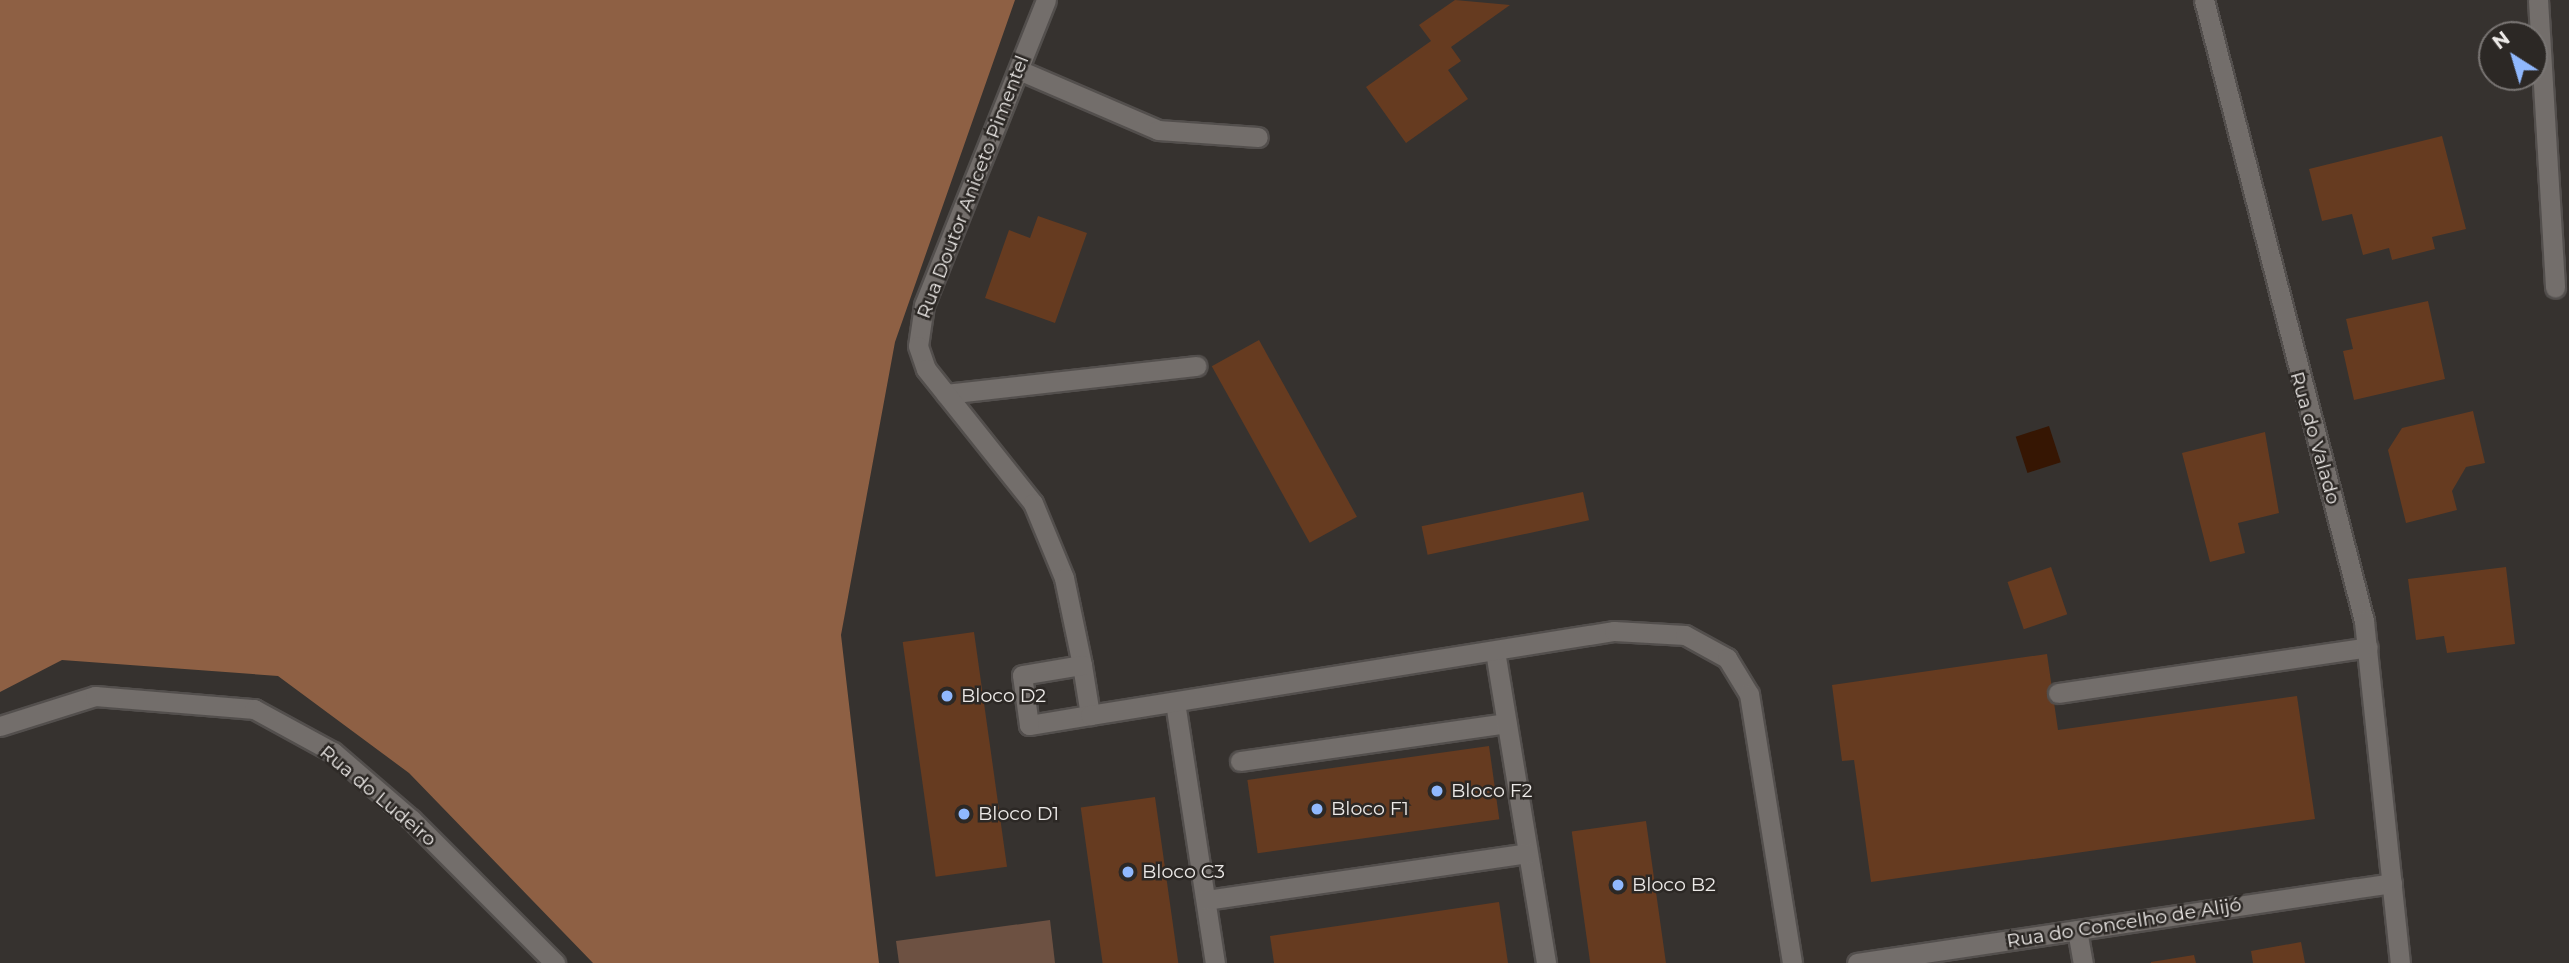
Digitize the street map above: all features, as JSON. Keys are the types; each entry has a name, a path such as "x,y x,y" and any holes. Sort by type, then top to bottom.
{"street":[{"name":"Rua Doutor Aniceto Pimentel","path":"1046,0 920,319 920,358 946,394 1020,483 1045,525 1082,665 1090,715"},
{"name":"Rua do Valado","path":"2204,0 2368,647 2400,963"},
{"path":"2538,0 2555,288"},
{"path":"1019,70 1158,130 1258,137"},
{"path":"946,394 1196,366"},
{"path":"1082,665 1021,675 1029,725 1639,629 1685,635 1727,658 1753,714 1792,963"},
{"path":"2059,692 2368,647"},
{"path":"1495,651 1546,963"},
{"name":"Rua do Ludeiro","path":"0,726 95,696 254,709 342,760 555,963"},
{"path":"1175,702 1215,963"},
{"path":"1241,761 1506,723"},
{"path":"1206,900 1527,853"},
{"name":"Rua do Concelho de Alijó","path":"1857,963 1945,957 2077,930 2392,883"},
{"path":"2077,930 2083,963"}],"shaded area":[{"path":"0,0 1015,0 895,342 841,635 879,963 593,963 409,773 278,676 62,660 0,692"},
{"path":"2049,426 2061,462 2027,473 2016,437"},
{"path":"1050,920 1055,963 899,963 896,941"}],"building":[{"path":"1455,0 1510,5 1451,47 1461,61 1448,70 1468,99 1406,143 1366,87 1431,41 1419,25"},
{"path":"2442,136 2466,229 2432,237 2435,249 2392,260 2389,248 2363,255 2352,214 2322,221 2309,169"},
{"path":"1038,216 1087,233 1055,323 985,298 1009,230 1030,238"},
{"path":"2428,301 2445,379 2354,400 2343,351 2353,349 2346,319"},
{"path":"1259,340 1357,517 1310,543 1212,366"},
{"path":"2473,411 2485,463 2466,467 2452,491 2457,510 2406,523 2388,450 2402,428"},
{"path":"2265,432 2279,513 2238,523 2245,553 2210,562 2182,453"},
{"path":"1583,492 1589,520 1428,555 1422,526"},
{"path":"2051,567 2067,614 2024,629 2008,582"},
{"path":"2506,567 2515,644 2447,653 2444,636 2416,640 2408,579"},
{"path":"974,632 1007,867 936,877 903,642"},
{"path":"2047,654 2058,730 2297,696 2315,819 1871,882 1854,760 1842,761 1832,685"},
{"path":"1489,746 1499,819 1258,853 1247,780"},
{"name":"Bloco C3","path":"1155,797 1178,963 1103,963 1081,807"},
{"name":"Bloco B2","path":"1646,821 1666,963 1590,963 1572,831"},
{"path":"1499,902 1508,963 1274,963 1270,936"},
{"path":"2301,942 2305,963 2253,963 2251,951"},
{"path":"2194,955 2196,963 2151,963 2151,962"}],"place":[{"name":"Bloco D2","path":"947,696"},
{"name":"Bloco F2","path":"1437,791"},
{"name":"Bloco F1","path":"1317,809"},
{"name":"Bloco D1","path":"964,814"},
{"name":"Bloco C3","path":"1128,872"},
{"name":"Bloco B2","path":"1618,885"}]}
